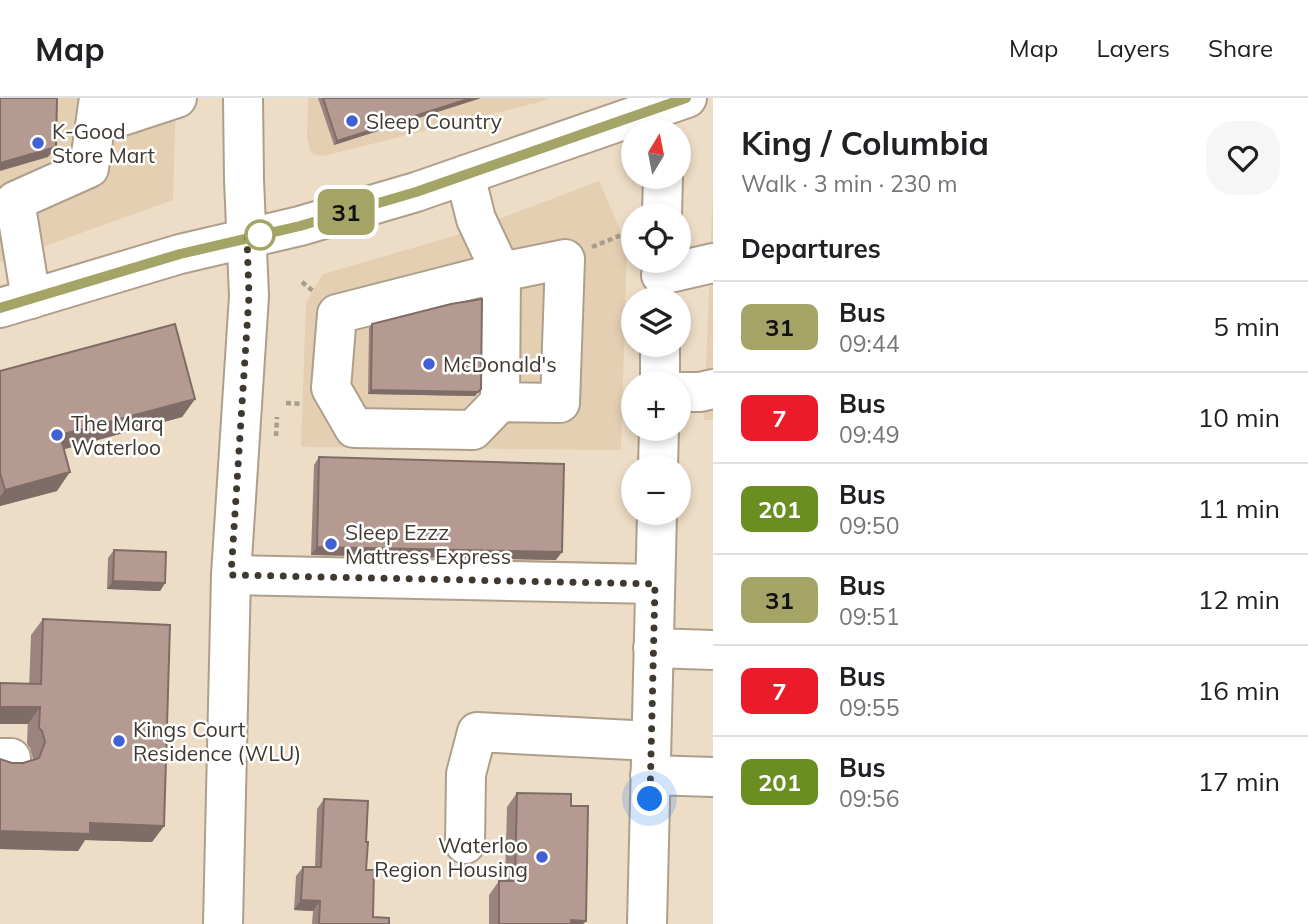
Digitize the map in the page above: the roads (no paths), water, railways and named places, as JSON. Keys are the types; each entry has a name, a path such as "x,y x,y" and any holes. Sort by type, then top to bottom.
{"main road":[{"path":"177,98 97,111 89,168 15,201 15,304 180,254 300,226 673,111"},
{"path":"223,924 231,575 249,296 243,98"},
{"path":"465,175 476,219 501,272 500,402 472,430 354,428 331,388 337,314 501,272 565,259 560,403 500,402"},
{"path":"661,278 713,263"},
{"path":"691,392 713,389"},
{"path":"647,924 657,525"},
{"path":"231,575 655,584"},
{"path":"653,649 713,650"},
{"path":"465,845 466,774 477,732 651,758 713,777"}],"place":[{"name":"Sleep Country","path":"352,121"},
{"name":"K-Good Store Mart","path":"38,143"},
{"name":"McDonald's","path":"429,364"},
{"name":"The Marq Waterloo","path":"57,435"},
{"name":"Sleep Ezzz Mattress Express","path":"331,544"},
{"name":"Kings Court Residence (WLU)","path":"119,741"},
{"name":"Waterloo Region Housing","path":"542,857"}]}
